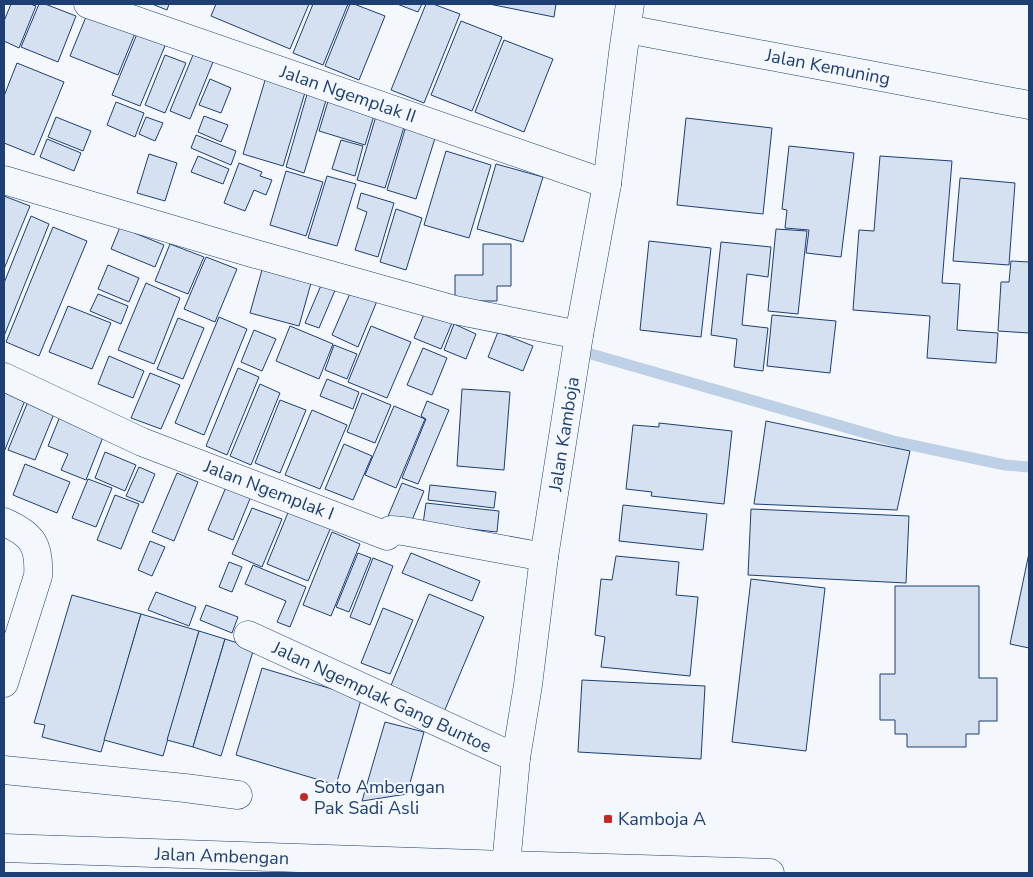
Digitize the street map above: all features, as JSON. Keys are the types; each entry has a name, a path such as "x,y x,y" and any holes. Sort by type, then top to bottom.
{"street":[{"name":"Jalan Ngemplak II","path":"88,4 607,184"},
{"name":"Jalan Kamboja","path":"506,865 516,758 528,685 544,557 578,346 607,184 628,16"},
{"name":"Jalan Kemuning","path":"628,16 1029,105"},
{"path":"4,180 578,346"},
{"name":"Jalan Ngemplak I","path":"4,377 142,442 386,536 391,530 403,531 544,557"},
{"path":"4,522 18,528 29,538 37,551 39,562 38,576 4,683"},
{"name":"Jalan Ngemplak Gang Buntoe","path":"248,635 516,758"},
{"path":"4,770 238,795"},
{"name":"Jalan Ambengan","path":"4,848 770,873"}],"building":[{"path":"11,4 30,4 36,6 19,48 4,41 4,21"},
{"path":"39,4 45,4 76,16 58,62 21,47"},
{"path":"152,4 169,4 167,10"},
{"path":"216,4 309,4 290,49 211,16"},
{"path":"313,4 348,4 323,65 293,53"},
{"path":"350,4 385,16 359,80 325,66"},
{"path":"397,4 422,4 418,12"},
{"path":"426,4 433,4 460,14 424,103 391,90"},
{"path":"489,4 556,4 554,17"},
{"path":"90,7 138,26 118,75 70,56"},
{"path":"461,21 502,37 472,111 431,95"},
{"path":"139,29 167,41 140,106 112,95"},
{"path":"504,40 553,59 524,132 475,112"},
{"path":"165,55 186,63 165,113 145,105"},
{"path":"193,55 213,62 190,119 170,111"},
{"path":"17,63 64,82 34,155 4,143 4,96"},
{"path":"266,77 306,89 283,166 243,154"},
{"path":"210,79 231,88 221,113 199,105"},
{"path":"308,91 327,97 304,173 286,167"},
{"path":"329,98 375,112 365,145 319,131"},
{"path":"116,102 144,113 135,137 107,125"},
{"path":"204,116 228,125 221,142 198,132"},
{"path":"376,116 405,124 385,188 357,180"},
{"path":"56,117 91,131 83,151 48,137"},
{"path":"146,117 163,123 155,141 139,134"},
{"path":"686,118 772,128 763,214 677,205"},
{"path":"406,126 436,135 416,199 387,190"},
{"path":"196,135 236,151 231,165 191,148"},
{"path":"47,139 81,153 74,171 40,157"},
{"path":"341,140 363,146 355,176 332,169"},
{"path":"789,146 854,153 841,257 806,253 809,230 785,228 787,210 782,209"},
{"path":"446,151 491,165 469,238 424,225"},
{"path":"149,154 177,163 165,201 137,193"},
{"path":"198,156 229,169 223,184 191,172"},
{"path":"880,156 952,161 942,283 960,284 957,330 998,333 996,363 927,358 930,316 853,310 859,230 874,231"},
{"path":"239,163 262,172 260,176 272,180 266,195 254,190 245,211 224,203"},
{"path":"496,164 543,177 523,242 477,229"},
{"path":"286,171 323,182 306,236 270,225"},
{"path":"327,176 356,184 337,246 308,238"},
{"path":"960,178 1015,183 1009,265 953,261"},
{"path":"361,193 394,203 378,257 355,250 367,212 357,208"},
{"path":"4,196 30,206 4,269"},
{"path":"396,209 422,218 406,270 380,262"},
{"path":"31,216 49,224 4,336 4,283"},
{"path":"53,227 87,241 39,356 6,342"},
{"path":"120,227 164,245 155,267 111,249"},
{"path":"776,229 807,231 798,314 768,311"},
{"path":"649,241 711,248 701,337 640,330"},
{"path":"721,242 771,247 768,277 747,274 742,325 768,328 763,371 734,367 737,339 711,335"},
{"path":"170,244 204,257 188,294 155,281"},
{"path":"483,244 511,244 511,286 497,286 497,301 455,301 455,275 483,275"},
{"path":"206,257 237,269 215,322 184,309"},
{"path":"1011,261 1029,262 1029,333 998,331 1001,282 1009,282"},
{"path":"108,265 139,278 129,302 98,289"},
{"path":"262,270 311,283 299,326 250,313"},
{"path":"146,283 180,298 154,364 118,350"},
{"path":"322,283 336,288 319,328 305,323"},
{"path":"351,291 377,301 358,347 332,335"},
{"path":"98,294 128,306 121,324 90,311"},
{"path":"68,306 111,323 92,369 49,352"},
{"path":"425,312 452,323 441,349 414,338"},
{"path":"772,315 836,321 830,373 767,366"},
{"path":"219,317 247,329 204,435 175,423"},
{"path":"178,318 204,328 183,379 157,369"},
{"path":"454,324 476,334 466,359 444,350"},
{"path":"290,326 333,344 319,379 276,361"},
{"path":"371,326 411,342 387,398 348,382"},
{"path":"254,330 276,339 262,371 241,362"},
{"path":"498,332 533,346 523,371 488,357"},
{"path":"334,345 357,354 347,379 325,370"},
{"path":"423,348 447,358 432,395 407,385"},
{"path":"109,356 144,371 133,398 98,384"},
{"path":"238,368 259,377 227,455 206,446"},
{"path":"150,373 180,385 161,429 131,418"},
{"path":"327,379 359,392 353,409 320,396"},
{"path":"4,384 28,393 4,452"},
{"path":"260,384 280,393 251,465 230,456"},
{"path":"462,389 510,392 504,470 457,466"},
{"path":"362,393 391,405 375,443 347,432"},
{"path":"29,399 56,409 35,460 8,450"},
{"path":"280,400 306,410 280,473 255,463"},
{"path":"427,401 449,410 418,484 402,478 426,419 421,416"},
{"path":"394,406 425,419 396,488 365,475"},
{"path":"63,409 107,427 86,480 61,470 68,454 48,446"},
{"path":"312,410 347,425 320,489 285,475"},
{"path":"766,421 910,451 897,510 754,504"},
{"path":"659,423 732,431 724,504 651,496 652,492 626,489 633,425 659,427"},
{"path":"344,444 372,456 353,500 325,489"},
{"path":"105,452 136,465 125,491 95,478"},
{"path":"25,464 70,482 57,513 13,495"},
{"path":"139,467 155,474 143,503 126,496"},
{"path":"177,473 198,482 174,541 152,532"},
{"path":"88,479 112,488 96,527 72,518"},
{"path":"229,480 254,489 233,540 208,530"},
{"path":"402,483 424,491 408,530 386,521"},
{"path":"430,485 496,492 494,508 428,500"},
{"path":"115,495 139,504 121,549 97,540"},
{"path":"426,503 499,511 497,532 423,524"},
{"path":"623,505 707,514 703,550 619,541"},
{"path":"252,508 282,519 262,567 232,554"},
{"path":"751,509 909,516 906,583 748,575"},
{"path":"289,510 331,527 308,581 267,564"},
{"path":"332,532 360,544 331,616 303,605"},
{"path":"150,541 165,547 152,576 138,570"},
{"path":"358,553 371,558 349,612 336,607"},
{"path":"411,553 480,581 472,601 402,573"},
{"path":"1029,553 1029,648 1010,644"},
{"path":"616,556 679,562 676,595 698,597 690,676 601,667 605,637 595,635 601,579 612,580"},
{"path":"373,558 393,566 370,625 350,617"},
{"path":"229,562 242,567 232,592 219,587"},
{"path":"253,565 306,587 290,627 277,622 286,601 245,584"},
{"path":"751,579 825,588 806,751 732,742"},
{"path":"895,586 979,586 979,678 997,678 997,721 979,721 979,734 966,734 966,747 907,747 907,734 895,734 895,720 880,720 880,674 895,674"},
{"path":"156,592 196,607 189,626 148,610"},
{"path":"429,594 484,617 441,719 387,695"},
{"path":"72,595 141,614 101,752 42,737 45,725 34,723"},
{"path":"206,605 238,617 232,633 200,620"},
{"path":"383,608 413,620 390,674 361,663"},
{"path":"141,614 199,631 163,756 104,740"},
{"path":"199,631 225,639 193,747 167,740"},
{"path":"225,639 254,648 221,756 193,747"},
{"path":"262,668 332,689 333,684 363,693 336,785 236,755"},
{"path":"582,680 705,686 701,759 578,752"},
{"path":"385,722 424,732 407,794 362,801"}],"waterway":[{"path":"577,350 897,442 1005,465 1029,467"}],"place":[{"name":"Soto Ambengan Pak Sadi Asli","path":"304,797"},
{"name":"Kamboja A","path":"608,819"}]}
